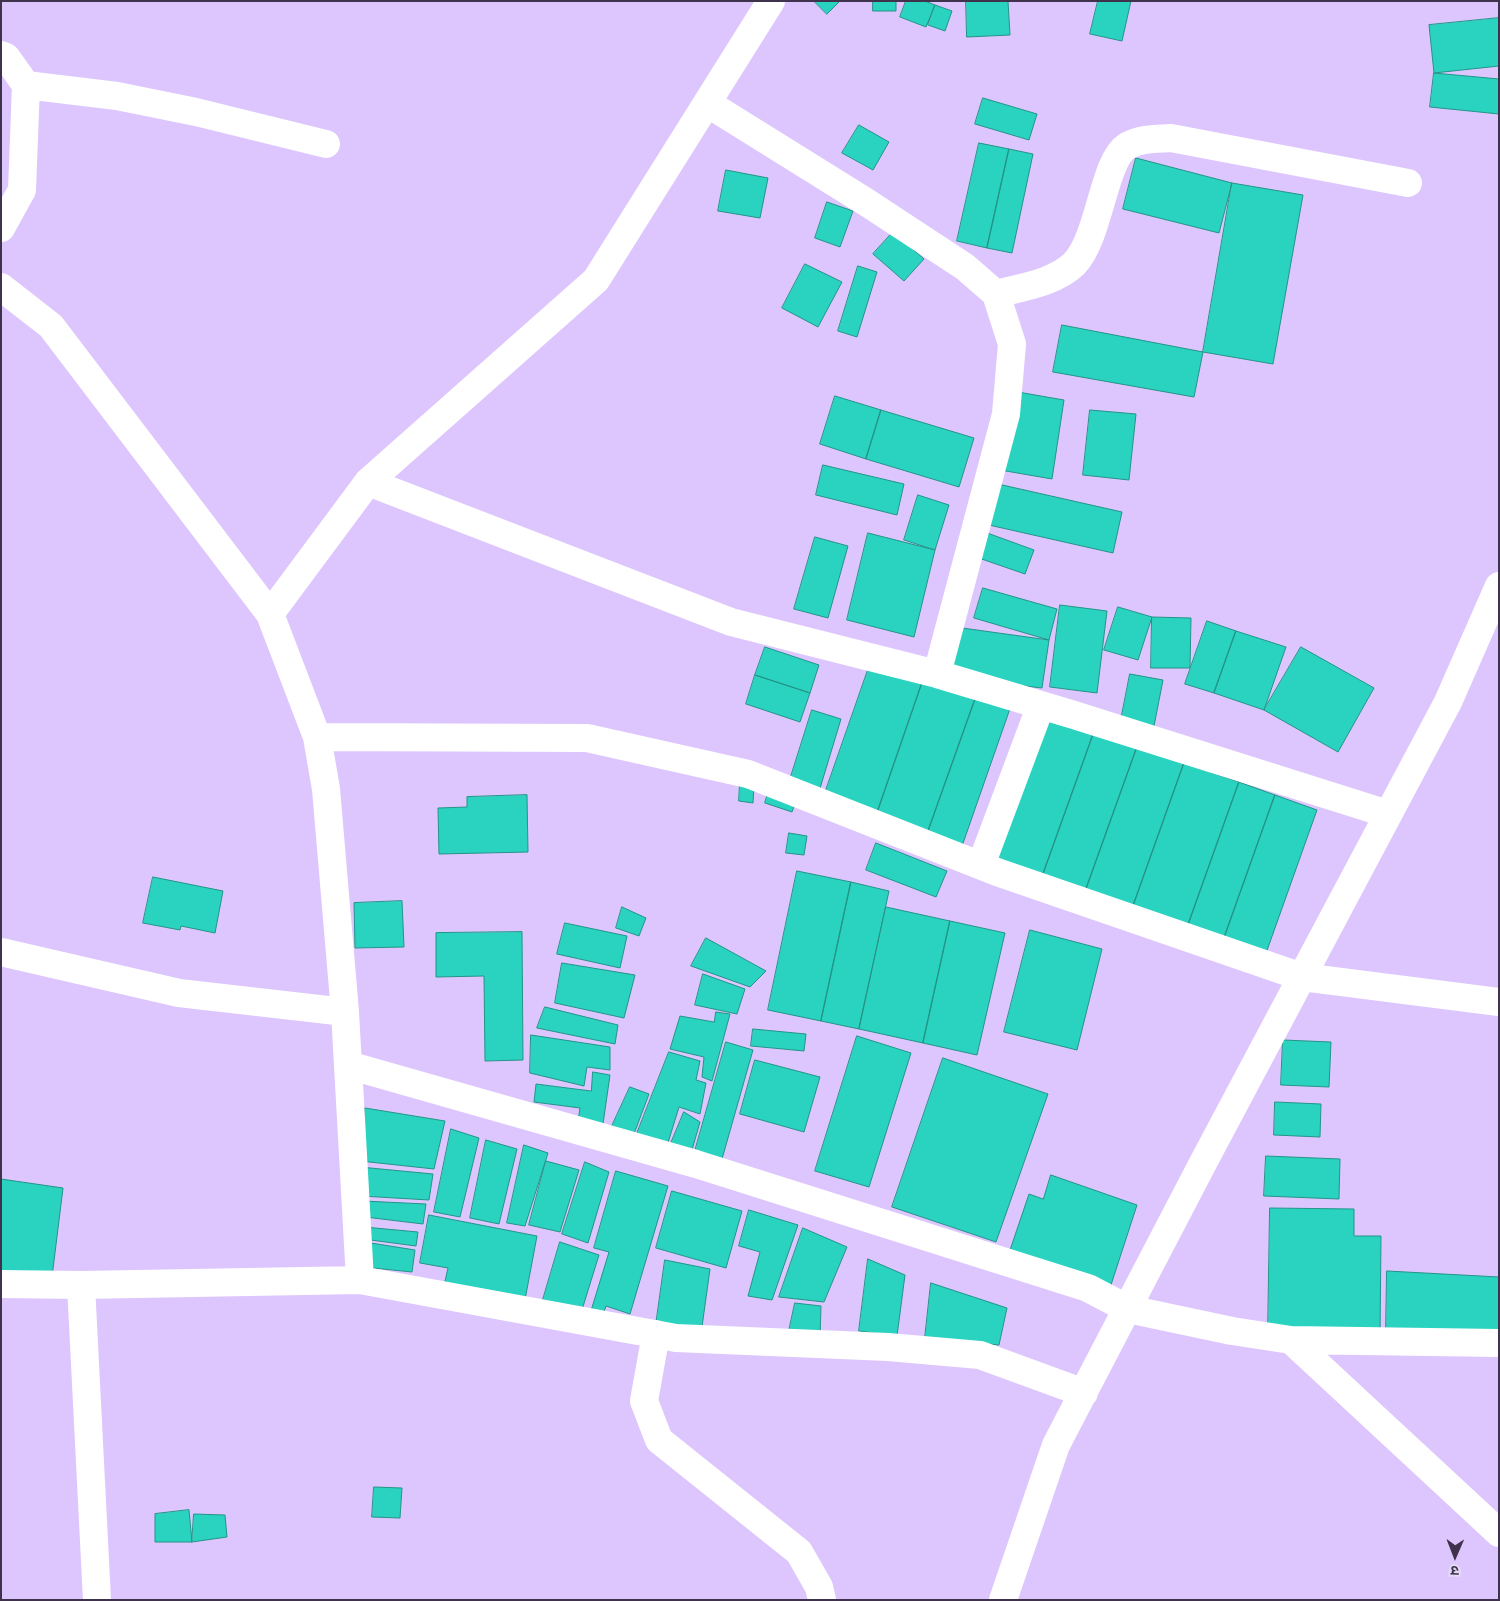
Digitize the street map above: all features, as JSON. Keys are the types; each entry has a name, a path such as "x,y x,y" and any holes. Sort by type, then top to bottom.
{"street":[{"path":"270,614 368,482 596,280 771,1"},
{"path":"1,54 6,57 26,85 22,190 1,228"},
{"path":"26,85 116,96 196,112 326,144"},
{"path":"707,103 866,202 965,267 996,294 1012,344 1006,414 938,674"},
{"path":"996,294 1048,280 1073,264 1086,248 1114,163 1125,147 1145,139 1171,138 1408,183"},
{"path":"1,287 51,326 270,614 317,737 326,788 345,1012 360,1280"},
{"path":"368,482 731,622 938,674 1388,814"},
{"path":"1003,1600 1056,1445 1448,702 1499,586"},
{"path":"981,865 1041,705"},
{"path":"317,737 587,738 748,774 981,865 1302,977 1499,1002"},
{"path":"1,952 179,993 345,1012"},
{"path":"348,1065 696,1164 1088,1288 1128,1309 1232,1331 1291,1340 1499,1343"},
{"path":"1,1284 81,1285 360,1280 676,1338 888,1348 980,1355 1084,1393"},
{"path":"81,1285 97,1600"},
{"path":"656,1334 644,1401 659,1440 799,1552 819,1587 822,1600"},
{"path":"1291,1340 1499,1533"}],"building":[{"path":"814,1 840,1 827,14"},
{"path":"873,1 896,1 896,11 873,11"},
{"path":"906,1 925,1 935,5 926,27 900,17"},
{"path":"966,1 1008,1 1010,35 967,37"},
{"path":"1098,1 1131,1 1122,41 1090,34"},
{"path":"935,5 952,11 945,31 928,25"},
{"path":"1499,18 1499,66 1434,73 1429,25"},
{"path":"1434,73 1499,79 1499,114 1430,107"},
{"path":"983,98 1037,114 1029,140 975,124"},
{"path":"859,125 889,142 873,170 842,153"},
{"path":"979,143 1009,149 987,248 957,241"},
{"path":"1009,149 1033,154 1012,253 987,248"},
{"path":"1136,158 1232,183 1219,233 1123,209"},
{"path":"726,170 768,178 760,218 718,211"},
{"path":"1232,183 1303,195 1273,364 1203,352"},
{"path":"827,202 853,211 840,247 815,238"},
{"path":"893,232 924,259 904,281 873,254"},
{"path":"805,264 842,282 818,327 782,308"},
{"path":"858,266 877,272 857,337 838,331"},
{"path":"1062,325 1203,352 1194,397 1053,372"},
{"path":"1012,391 1064,400 1052,479 1000,470"},
{"path":"835,396 881,410 866,459 820,444"},
{"path":"881,410 974,438 959,487 866,459"},
{"path":"1090,410 1136,414 1129,480 1083,475"},
{"path":"823,465 904,484 897,515 816,495"},
{"path":"989,482 1122,512 1113,553 980,523"},
{"path":"918,495 949,505 935,550 904,540"},
{"path":"979,530 1034,550 1025,574 970,555"},
{"path":"868,533 935,550 914,637 847,620"},
{"path":"815,537 848,546 828,618 794,609"},
{"path":"983,588 1057,609 1049,640 974,618"},
{"path":"1060,605 1107,611 1097,693 1050,687"},
{"path":"1118,607 1152,617 1138,660 1104,650"},
{"path":"1152,617 1191,618 1190,668 1151,668"},
{"path":"1207,621 1236,631 1214,693 1185,684"},
{"path":"955,627 1049,640 1042,688 948,677"},
{"path":"1236,631 1286,647 1264,710 1214,693"},
{"path":"765,647 819,665 810,693 755,675"},
{"path":"1301,647 1374,688 1338,752 1264,710"},
{"path":"869,667 923,680 876,816 824,796"},
{"path":"1130,674 1163,680 1154,726 1121,720"},
{"path":"755,675 810,693 800,722 746,704"},
{"path":"923,680 978,691 926,837 876,816"},
{"path":"978,691 1012,703 961,849 926,837"},
{"path":"812,710 841,719 818,795 788,786"},
{"path":"1048,716 1094,732 1042,877 997,861"},
{"path":"1094,732 1137,747 1085,892 1042,877"},
{"path":"1137,747 1184,763 1132,909 1085,892"},
{"path":"1184,763 1239,782 1187,928 1132,909"},
{"path":"1239,782 1275,795 1223,941 1187,928"},
{"path":"740,783 754,785 753,803 739,801"},
{"path":"769,789 797,798 792,812 765,803"},
{"path":"527,795 528,852 439,854 438,808 467,807 467,797"},
{"path":"1275,795 1317,810 1265,956 1223,941"},
{"path":"789,833 807,836 804,855 786,853"},
{"path":"876,843 947,871 936,897 866,870"},
{"path":"797,871 851,882 821,1021 768,1010"},
{"path":"153,877 223,891 215,933 181,926 180,930 143,923"},
{"path":"851,882 889,891 859,1029 821,1021"},
{"path":"402,901 404,947 355,948 354,903"},
{"path":"622,907 646,918 639,936 616,928"},
{"path":"886,907 950,921 923,1043 859,1029"},
{"path":"950,921 1005,933 977,1055 923,1043"},
{"path":"565,923 627,936 620,968 557,954"},
{"path":"1030,930 1102,949 1077,1050 1004,1032"},
{"path":"522,932 523,1060 485,1061 484,976 436,977 436,933"},
{"path":"706,938 766,971 750,987 691,966"},
{"path":"562,963 635,975 624,1018 555,1003"},
{"path":"703,974 745,989 737,1014 695,1005"},
{"path":"545,1007 618,1025 615,1044 537,1028"},
{"path":"716,1012 730,1014 712,1081 702,1077 704,1057 670,1049 680,1016 714,1022"},
{"path":"753,1029 806,1034 804,1051 751,1046"},
{"path":"531,1035 610,1047 610,1070 587,1067 584,1086 530,1073"},
{"path":"857,1036 911,1053 869,1187 815,1171"},
{"path":"1283,1040 1331,1042 1329,1087 1281,1085"},
{"path":"726,1042 753,1050 722,1159 695,1151"},
{"path":"669,1052 700,1061 696,1080 706,1083 700,1114 679,1107 667,1146 636,1136"},
{"path":"943,1058 1048,1094 996,1242 892,1207"},
{"path":"755,1060 820,1077 804,1132 740,1114"},
{"path":"593,1072 610,1075 602,1131 577,1127 580,1108 534,1102 536,1084 591,1091"},
{"path":"630,1087 649,1094 634,1134 612,1126"},
{"path":"1275,1102 1321,1104 1320,1137 1274,1135"},
{"path":"365,1108 445,1121 434,1169 360,1161"},
{"path":"684,1112 700,1122 690,1157 669,1148"},
{"path":"451,1129 479,1138 460,1217 434,1212"},
{"path":"486,1140 517,1149 499,1224 470,1218"},
{"path":"524,1145 548,1153 525,1226 507,1223"},
{"path":"1266,1156 1340,1159 1339,1199 1264,1196"},
{"path":"546,1161 579,1170 560,1232 529,1225"},
{"path":"585,1162 609,1172 588,1243 562,1234"},
{"path":"360,1167 433,1174 429,1200 361,1196"},
{"path":"616,1171 668,1186 630,1314 606,1306 602,1318 590,1314 609,1252 594,1248"},
{"path":"1051,1175 1137,1205 1109,1291 1008,1256 1029,1194 1043,1199"},
{"path":"1,1179 63,1188 51,1285 1,1278"},
{"path":"672,1191 742,1211 726,1268 656,1248"},
{"path":"363,1201 426,1204 423,1224 365,1217"},
{"path":"1270,1208 1354,1209 1354,1236 1381,1236 1380,1337 1268,1333"},
{"path":"749,1210 798,1225 772,1300 748,1296 760,1252 739,1246"},
{"path":"429,1215 537,1236 524,1305 443,1290 448,1268 420,1263"},
{"path":"364,1227 418,1232 416,1246 363,1239"},
{"path":"803,1228 847,1247 824,1302 779,1297"},
{"path":"560,1242 599,1255 581,1313 542,1303"},
{"path":"371,1243 415,1250 412,1272 373,1268"},
{"path":"868,1259 905,1275 897,1336 859,1331"},
{"path":"665,1260 710,1269 701,1334 656,1325"},
{"path":"1387,1271 1499,1277 1499,1336 1386,1331"},
{"path":"931,1283 1007,1308 999,1345 925,1338"},
{"path":"795,1303 821,1306 820,1338 788,1336"},
{"path":"374,1487 402,1488 400,1518 372,1517"},
{"path":"189,1510 192,1542 155,1542 155,1514"},
{"path":"194,1514 225,1515 227,1537 192,1542"}]}
